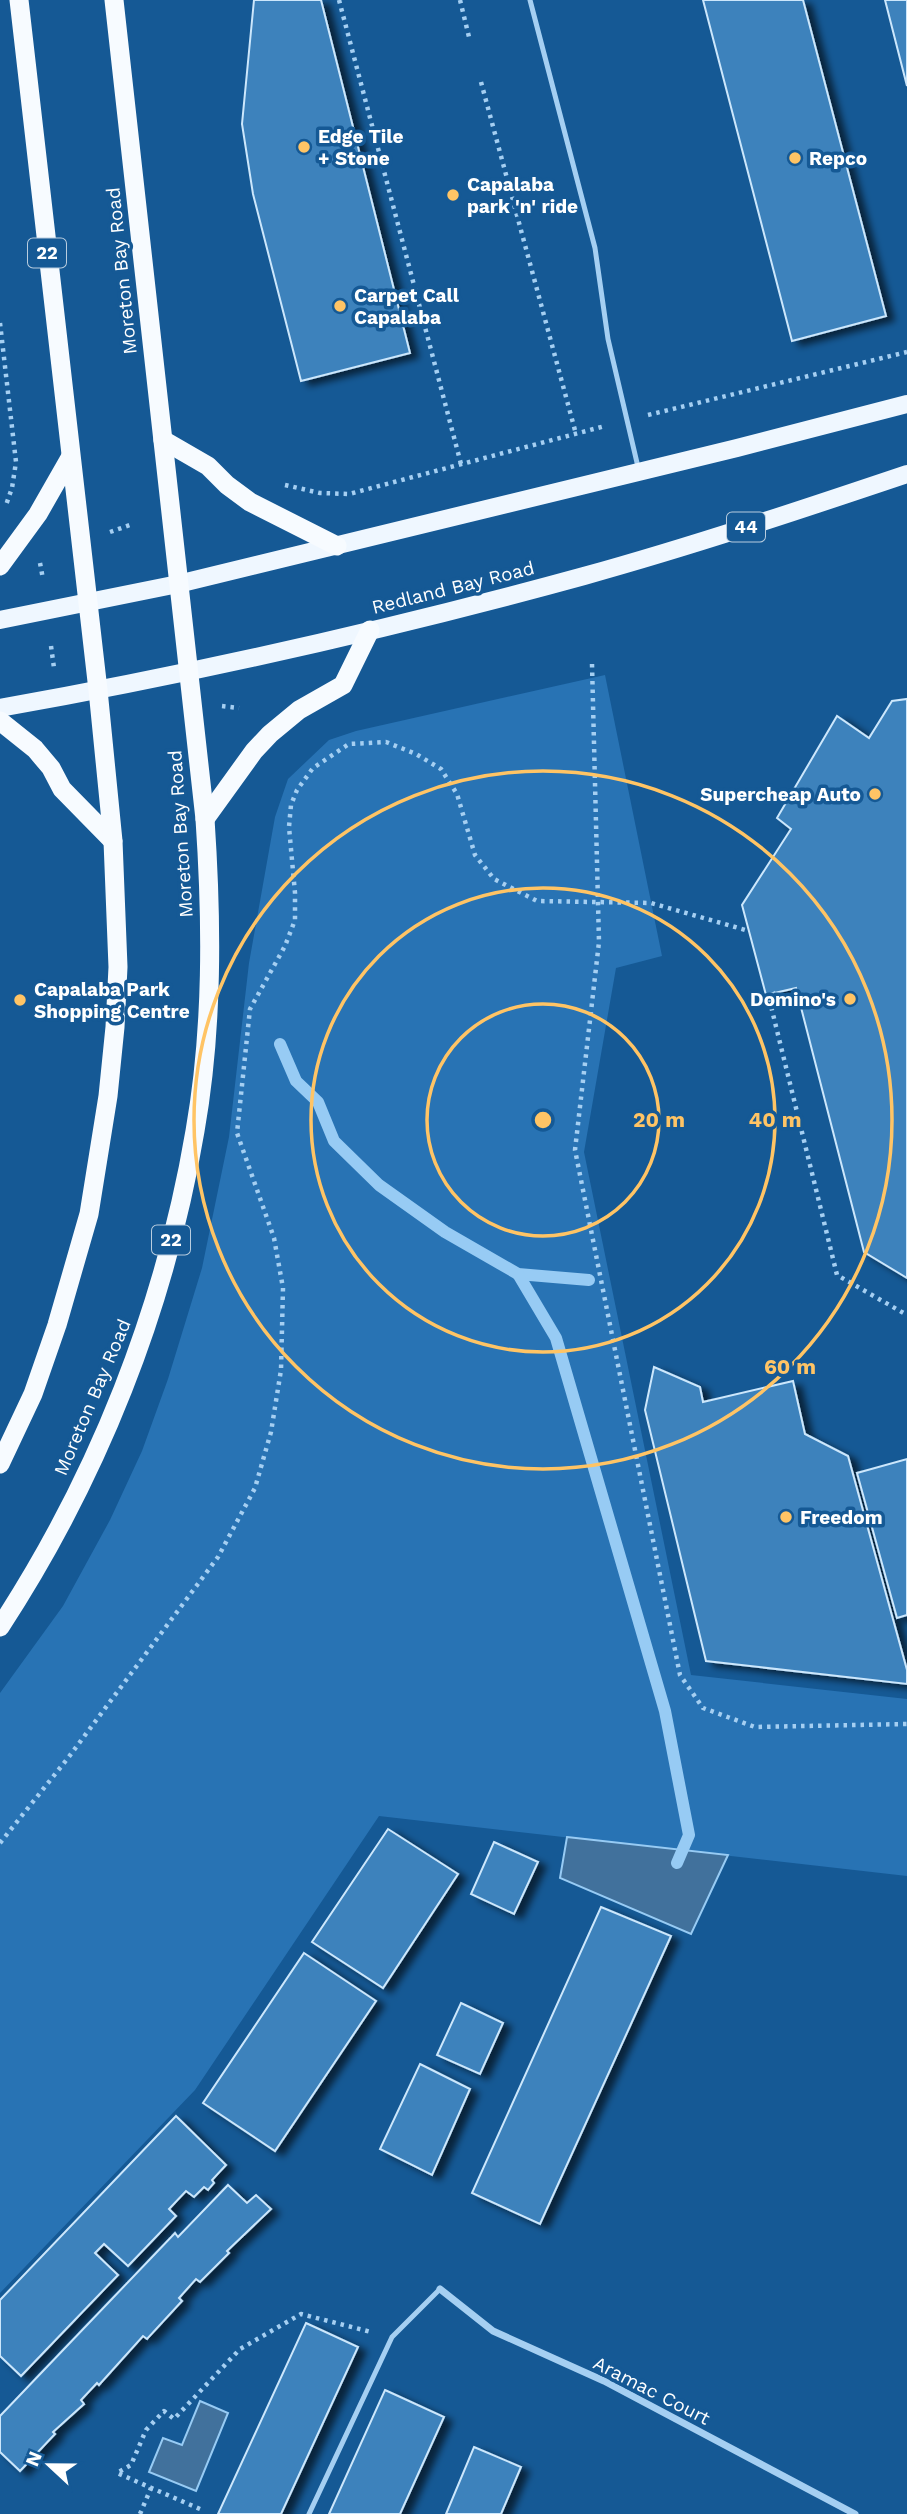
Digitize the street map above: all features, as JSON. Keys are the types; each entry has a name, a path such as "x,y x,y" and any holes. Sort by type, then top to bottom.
{"highway":[{"name":"22","path":"0,1464 33,1394 57,1325 89,1214 100,1153 115,1027 118,967 113,841 98,690 19,0"},
{"name":"Moreton Bay Road","path":"0,1627 34,1575 67,1514 134,1364 158,1293 178,1212 195,1130 205,1047 210,957 205,819 114,0"},
{"path":"163,440 208,466 250,502 337,546"},
{"path":"0,566 33,522 70,458"},
{"path":"205,819 254,751 270,734 315,699 343,685 370,630"},
{"path":"0,721 35,749 51,768 62,789 113,841"}],"main road":[{"path":"0,620 178,584 907,404"},
{"name":"Redland Bay Road","path":"0,708 189,671 370,630 597,572 757,524 907,474"}],"street":[{"name":"Aramac Court","path":"440,2289 493,2331 604,2381 855,2514"}],"lane":[{"path":"530,0 595,248 608,339 639,471"},
{"path":"309,2514 392,2337 440,2289"}],"path":[{"path":"339,0 461,464"},
{"path":"460,0 469,37"},
{"path":"481,82 576,434"},
{"path":"0,323 16,462 12,488 4,511"},
{"path":"280,486 289,485 320,493 349,494 627,420 907,352"},
{"path":"106,533 130,525"},
{"path":"51,646 55,673"},
{"path":"592,664 599,942 575,1150 680,1675 703,1708 755,1727 907,1724"},
{"path":"218,705 239,708"},
{"path":"0,1843 68,1758 218,1557 255,1488 271,1432 281,1370 283,1288 274,1238 237,1133 250,1009 285,946 295,920 289,827 291,805 297,790 313,768 349,744 386,742 416,754 441,769 457,794 475,855 494,879 537,901 651,903 749,931"},
{"path":"776,992 770,1002 837,1275 907,1315"},
{"path":"200,2509 117,2473 131,2465 146,2430 164,2411 174,2419 240,2349 301,2314 392,2337"},
{"path":"140,2514 151,2488"}],"shaded area":[{"path":"605,675 662,956 616,968 584,1152 691,1675 907,1699 907,1876 379,1816 195,2090 0,2293 0,1693 63,1606 110,1520 142,1451 168,1379 202,1268 229,1137 249,963 275,817 288,779 329,740 356,731"},
{"path":"567,1837 728,1855 691,1934 560,1878"},
{"path":"200,2401 228,2413 196,2491 149,2472 163,2438 182,2445"}],"building":[{"path":"254,0 321,0 410,353 301,381 253,194 242,124"},
{"name":"Repco","path":"703,0 803,0 886,316 792,341"},
{"path":"885,0 907,0 907,86"},
{"path":"907,699 907,1278 864,1252 796,988 766,995 742,905 791,829 777,818 837,716 869,738 892,701"},
{"path":"654,1367 700,1387 703,1402 793,1381 805,1434 848,1456 907,1670 907,1684 706,1661 645,1410"},
{"path":"907,1459 907,1615 897,1618 857,1473"},
{"path":"388,1829 458,1874 383,1988 312,1942"},
{"path":"494,1842 538,1862 514,1914 471,1894"},
{"path":"601,1907 671,1936 540,2224 472,2193"},
{"path":"304,1953 376,2001 275,2151 203,2103"},
{"path":"461,2003 503,2023 480,2074 437,2055"},
{"path":"420,2064 470,2089 432,2175 380,2149"},
{"path":"176,2116 226,2165 212,2180 214,2183 208,2190 204,2187 194,2197 186,2191 169,2209 176,2216 128,2266 104,2244 95,2253 118,2275 21,2376 0,2356 0,2300"},
{"path":"228,2185 247,2203 256,2195 271,2209 227,2251 229,2253 200,2282 196,2279 179,2298 182,2301 147,2339 143,2336 99,2385 97,2383 81,2400 84,2404 53,2432 55,2434 20,2471 0,2452 0,2416 175,2233 178,2237"},
{"path":"306,2323 358,2347 281,2514 218,2514"},
{"path":"385,2390 444,2417 400,2514 329,2514"},
{"path":"474,2447 521,2467 501,2514 446,2514"}],"waterway":[{"path":"280,1044 296,1081 318,1102 334,1141 379,1185 445,1232 518,1274 589,1280"},
{"path":"518,1274 556,1338 665,1711 689,1835 677,1863"}],"place":[{"name":"Edge Tile + Stone","path":"304,147"},
{"name":"Repco","path":"795,158"},
{"name":"Capalaba park 'n' ride","path":"453,195"},
{"name":"Carpet Call Capalaba","path":"340,306"},
{"name":"Supercheap Auto","path":"875,794"},
{"name":"Domino's","path":"850,999"},
{"name":"Capalaba Park Shopping Centre","path":"20,1000"},
{"name":"Freedom","path":"786,1517"}]}
